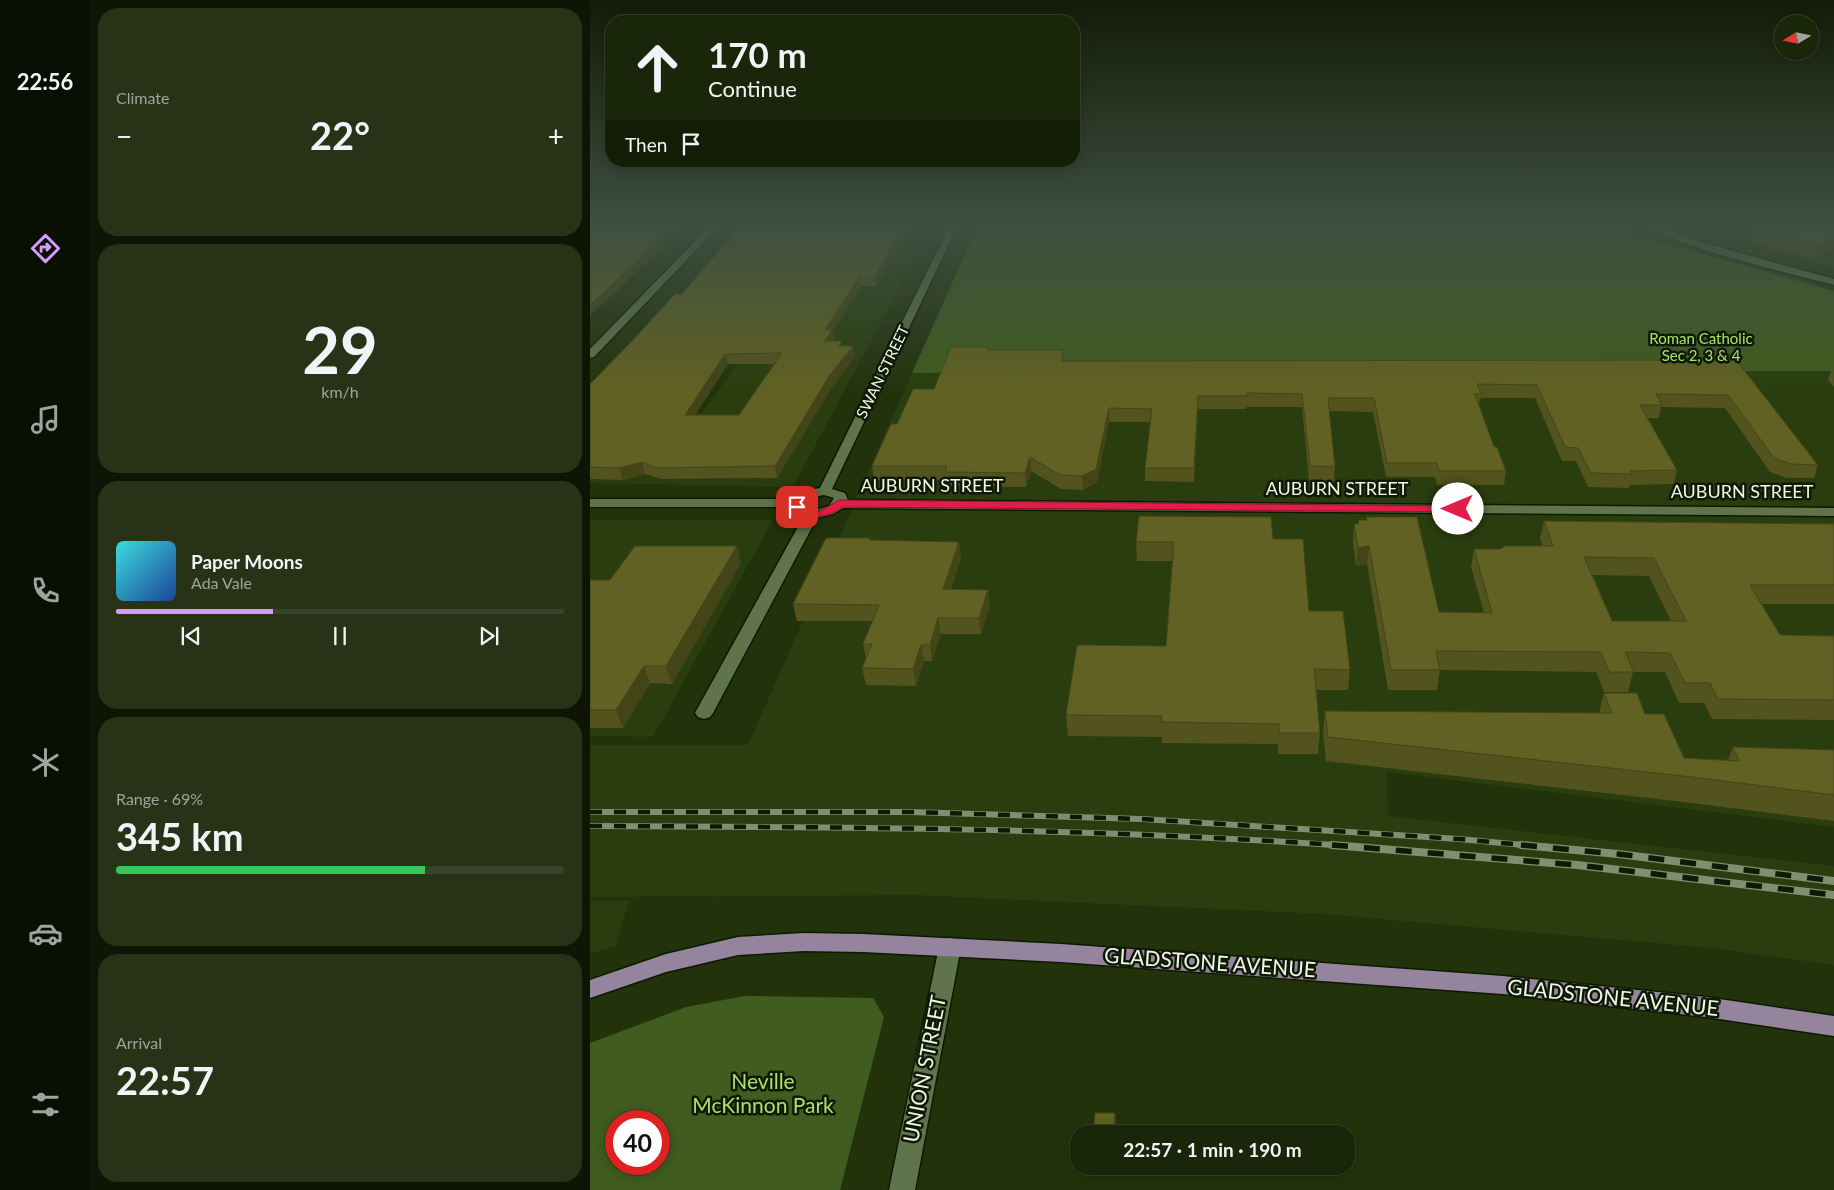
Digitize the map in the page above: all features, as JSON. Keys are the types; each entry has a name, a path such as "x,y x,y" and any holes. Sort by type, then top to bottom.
{"main road":[{"name":"GLADSTONE AVENUE","path":"590,990 666,963 738,946 804,942 1061,953 1503,985 1697,1006 1834,1026"}],"street":[{"path":"590,355 662,281"},
{"name":"SWAN STREET","path":"824,491 927,281"},
{"path":"590,503 797,503 811,494 824,491 840,496 840,504 831,510 812,514 798,510 797,503"},
{"name":"AUBURN STREET","path":"840,504 1834,512"},
{"path":"704,713 812,514"},
{"name":"UNION STREET","path":"902,1190 950,947"}],"shaded area":[{"path":"797,281 903,281 793,487 590,483 590,413 702,413"},
{"path":"1834,371 1834,827 1387,772 1388,816 1834,866 1834,965 1711,948 1325,914 913,895 590,897 590,745 748,745 912,373"},
{"path":"590,520 773,520 653,737 590,736"},
{"path":"590,901 629,901 616,945 590,954"}],"green space":[{"name":"Roman Catholic Sec 2, 3 & 4","path":"953,281 1797,281 1834,291 1834,371 912,373"},
{"name":"Neville McKinnon Park","path":"745,996 873,998 884,1017 840,1190 590,1190 590,1043 686,1007"}],"building":[{"path":"590,281 616,281 590,305"},
{"path":"694,281 857,281 825,330 832,330 825,341 842,341 839,346 853,346 829,376 775,466 657,468 642,462 619,468 590,467 590,384 675,294 682,294","holes":["782,353 739,415 685,415 725,354"]},
{"path":"951,347 988,347 987,350 1063,350 1062,361 1736,360 1818,465 1791,464 1774,458 1728,395 1656,394 1662,405 1640,405 1677,470 1630,471 1632,474 1591,473 1578,448 1565,447 1537,385 1477,384 1481,394 1475,394 1494,447 1497,447 1506,471 1439,471 1437,463 1387,463 1374,398 1328,398 1335,467 1310,466 1302,394 1247,393 1247,396 1198,396 1194,468 1145,468 1152,409 1109,408 1096,469 1082,476 1060,475 1030,457 1025,473 945,472 947,466 872,466 891,424 897,424 913,389 934,389"},
{"path":"1139,516 1271,517 1273,539 1303,539 1309,611 1343,611 1350,670 1314,669 1320,733 1279,733 1279,724 1161,722 1162,716 1066,715 1077,645 1166,646 1174,542 1136,542"},
{"path":"1366,517 1417,517 1439,612 1492,613 1474,549 1500,549 1506,546 1553,546 1544,521 1834,524 1834,585 1750,585 1780,635 1834,636 1834,700 1718,699 1710,683 1685,683 1670,653 1625,652 1634,672 1609,672 1601,652 1436,651 1440,670 1391,670 1369,546 1358,548 1354,524 1359,524 1358,520 1367,520","holes":["1584,557 1654,558 1686,621 1612,621"]},
{"path":"826,538 959,542 943,589 988,590 979,618 938,618 930,645 921,645 913,669 862,668 872,644 863,644 879,605 793,604"},
{"path":"635,546 737,546 666,666 644,666 616,710 590,710 590,580 610,580"},
{"path":"1604,693 1637,693 1645,714 1664,714 1684,758 1739,761 1733,747 1834,750 1834,795 1692,777 1328,737 1325,711 1612,713"},
{"path":"1095,1113 1115,1113 1114,1125 1094,1125"}],"railway":[{"path":"590,812 910,812 1142,819 1459,839 1534,846"},
{"path":"590,826 875,828 1064,832 1159,835 1349,846"},
{"path":"1332,845 1577,865 1834,895"},
{"path":"1521,845 1618,854 1834,881"}],"route":[{"path":"797,507 803,513 812,514 824,513 840,504 1458,509"}]}
